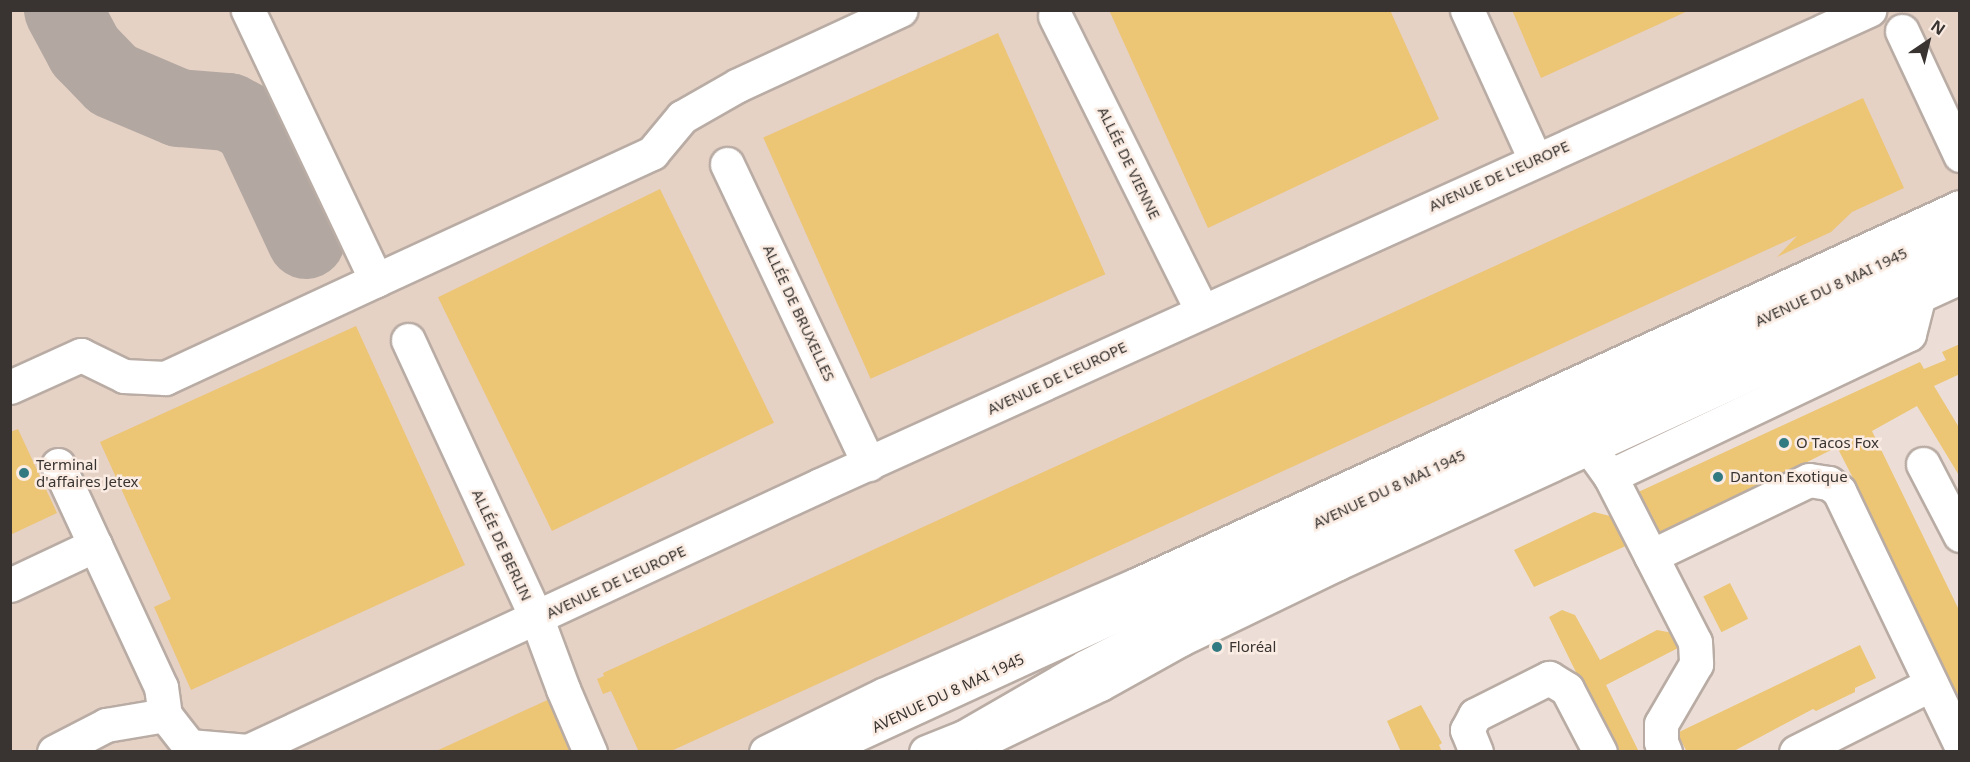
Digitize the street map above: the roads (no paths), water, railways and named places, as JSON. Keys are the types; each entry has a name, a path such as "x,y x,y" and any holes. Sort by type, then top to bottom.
{"street":[{"path":"248,10 376,280"},
{"path":"10,387 81,355 124,376 165,378 652,153 682,117 738,85 900,10"},
{"path":"1467,10 1535,159"},
{"name":"AVENUE DE L'EUROPE","path":"248,751 1202,311 1866,11"},
{"name":"ALLÉE DE VIENNE","path":"1055,16 1202,311"},
{"path":"1902,31 1959,155"},
{"name":"ALLÉE DE BRUXELLES","path":"727,164 766,242 869,464"},
{"path":"766,752 935,686 1138,584 1959,207"},
{"name":"AVENUE DU 8 MAI 1945","path":"818,752 935,686 1959,227"},
{"name":"AVENUE DU 8 MAI 1945","path":"967,747 1100,684 1199,630 1584,440 1922,283 1959,256"},
{"path":"1610,476 1909,334 1922,283 1959,277"},
{"name":"ALLÉE DE BERLIN","path":"408,340 537,619 590,752"},
{"path":"1584,440 1610,476 1695,642 1696,664 1661,724 1661,742 1665,752"},
{"path":"1923,464 1959,535"},
{"path":"58,465 161,687 165,715 190,749 248,751"},
{"path":"1651,556 1809,480 1829,483 1839,491 1959,743"},
{"path":"10,585 95,545"},
{"path":"1476,752 1467,730 1475,715 1550,678 1567,689 1600,752"},
{"path":"1796,752 1931,684"},
{"path":"926,752 967,747 935,686"},
{"path":"54,752 106,725 165,715"}],"place":[{"name":"O Tacos Fox","path":"1784,443"},
{"name":"Terminal d'affaires Jetex","path":"24,473"},
{"name":"Danton Exotique","path":"1718,477"},
{"name":"Floréal","path":"1217,647"}]}
